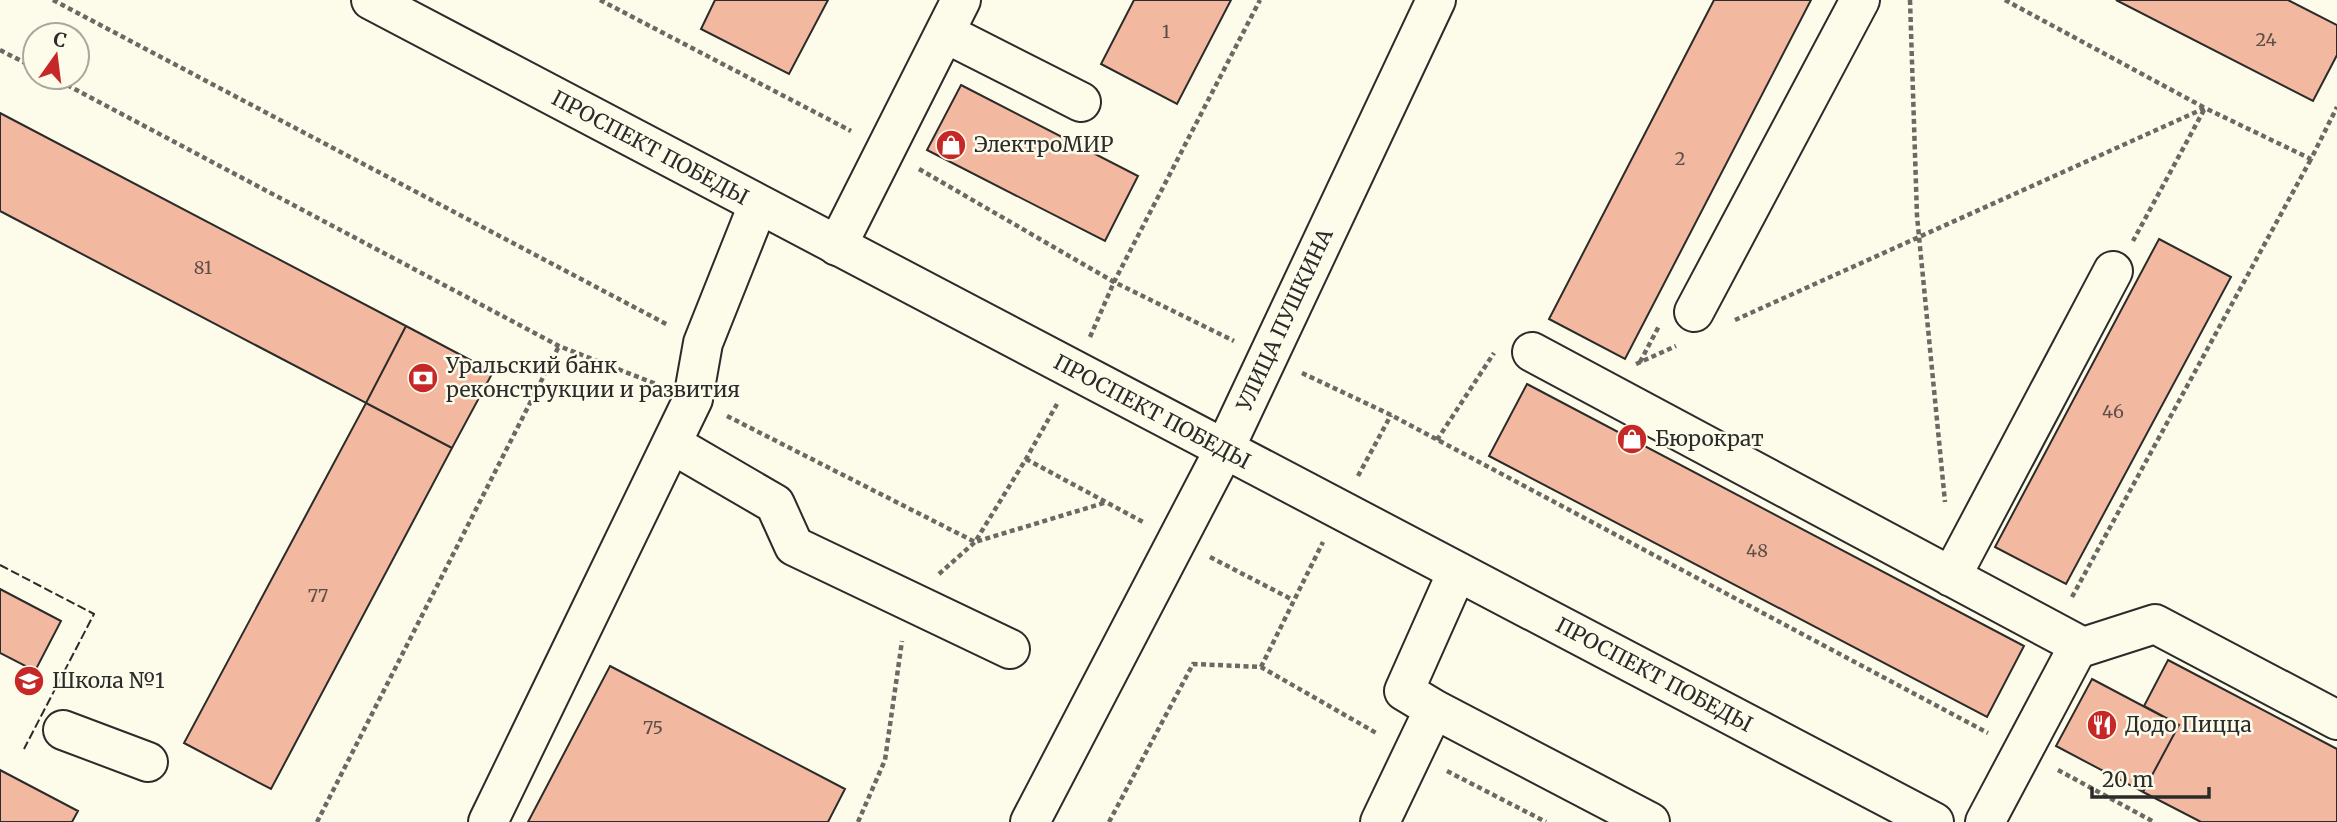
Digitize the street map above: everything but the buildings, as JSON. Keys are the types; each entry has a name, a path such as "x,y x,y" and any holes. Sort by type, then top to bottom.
{"main road":[{"name":"ПРОСПЕКТ ПОБЕДЫ","path":"371,0 1934,822"},
{"name":"УЛИЦА ПУШКИНА","path":"1030,822 1224,450 1436,0"},
{"path":"1700,327 1860,0"},
{"path":"837,246 953,16 1081,102"},
{"path":"488,822 693,399 703,343 758,205"},
{"path":"1951,577 2113,271"},
{"path":"1532,352 2065,640 2155,624 2337,720"},
{"path":"672,444 775,505 794,547 1010,649"},
{"path":"1457,572 1404,691 1650,822"},
{"path":"1985,822 2024,752 2065,640"},
{"path":"1380,822 1434,709"},
{"path":"63,730 148,762"}],"path":[{"path":"53,0 703,343"},
{"path":"600,0 886,149 1114,282 1391,415 2154,822"},
{"path":"858,822 885,761 908,602 975,542 1026,459 1075,372 1114,282 1259,0"},
{"path":"1910,0 1919,237 1945,507"},
{"path":"2005,0 2205,108 2311,159"},
{"path":"0,50 21,61"},
{"path":"78,91 559,346 693,399 975,542 1107,502"},
{"path":"2065,640 2337,107"},
{"path":"1592,384 1700,327 1919,237 2205,108"},
{"path":"317,822 559,346"},
{"path":"1026,459 1293,600"},
{"path":"1109,822 1193,664 1261,667"}],"fence":[{"path":"0,565 94,614 24,749"}],"place":[{"name":"ЭлектроМИР","path":"951,145"},
{"name":"Уральский банк реконструкции и развития","path":"423,378"},
{"name":"Бюрократ","path":"1632,439"},
{"name":"Школа №1","path":"29,681"},
{"name":"Додо Пицца","path":"2102,725"}]}
